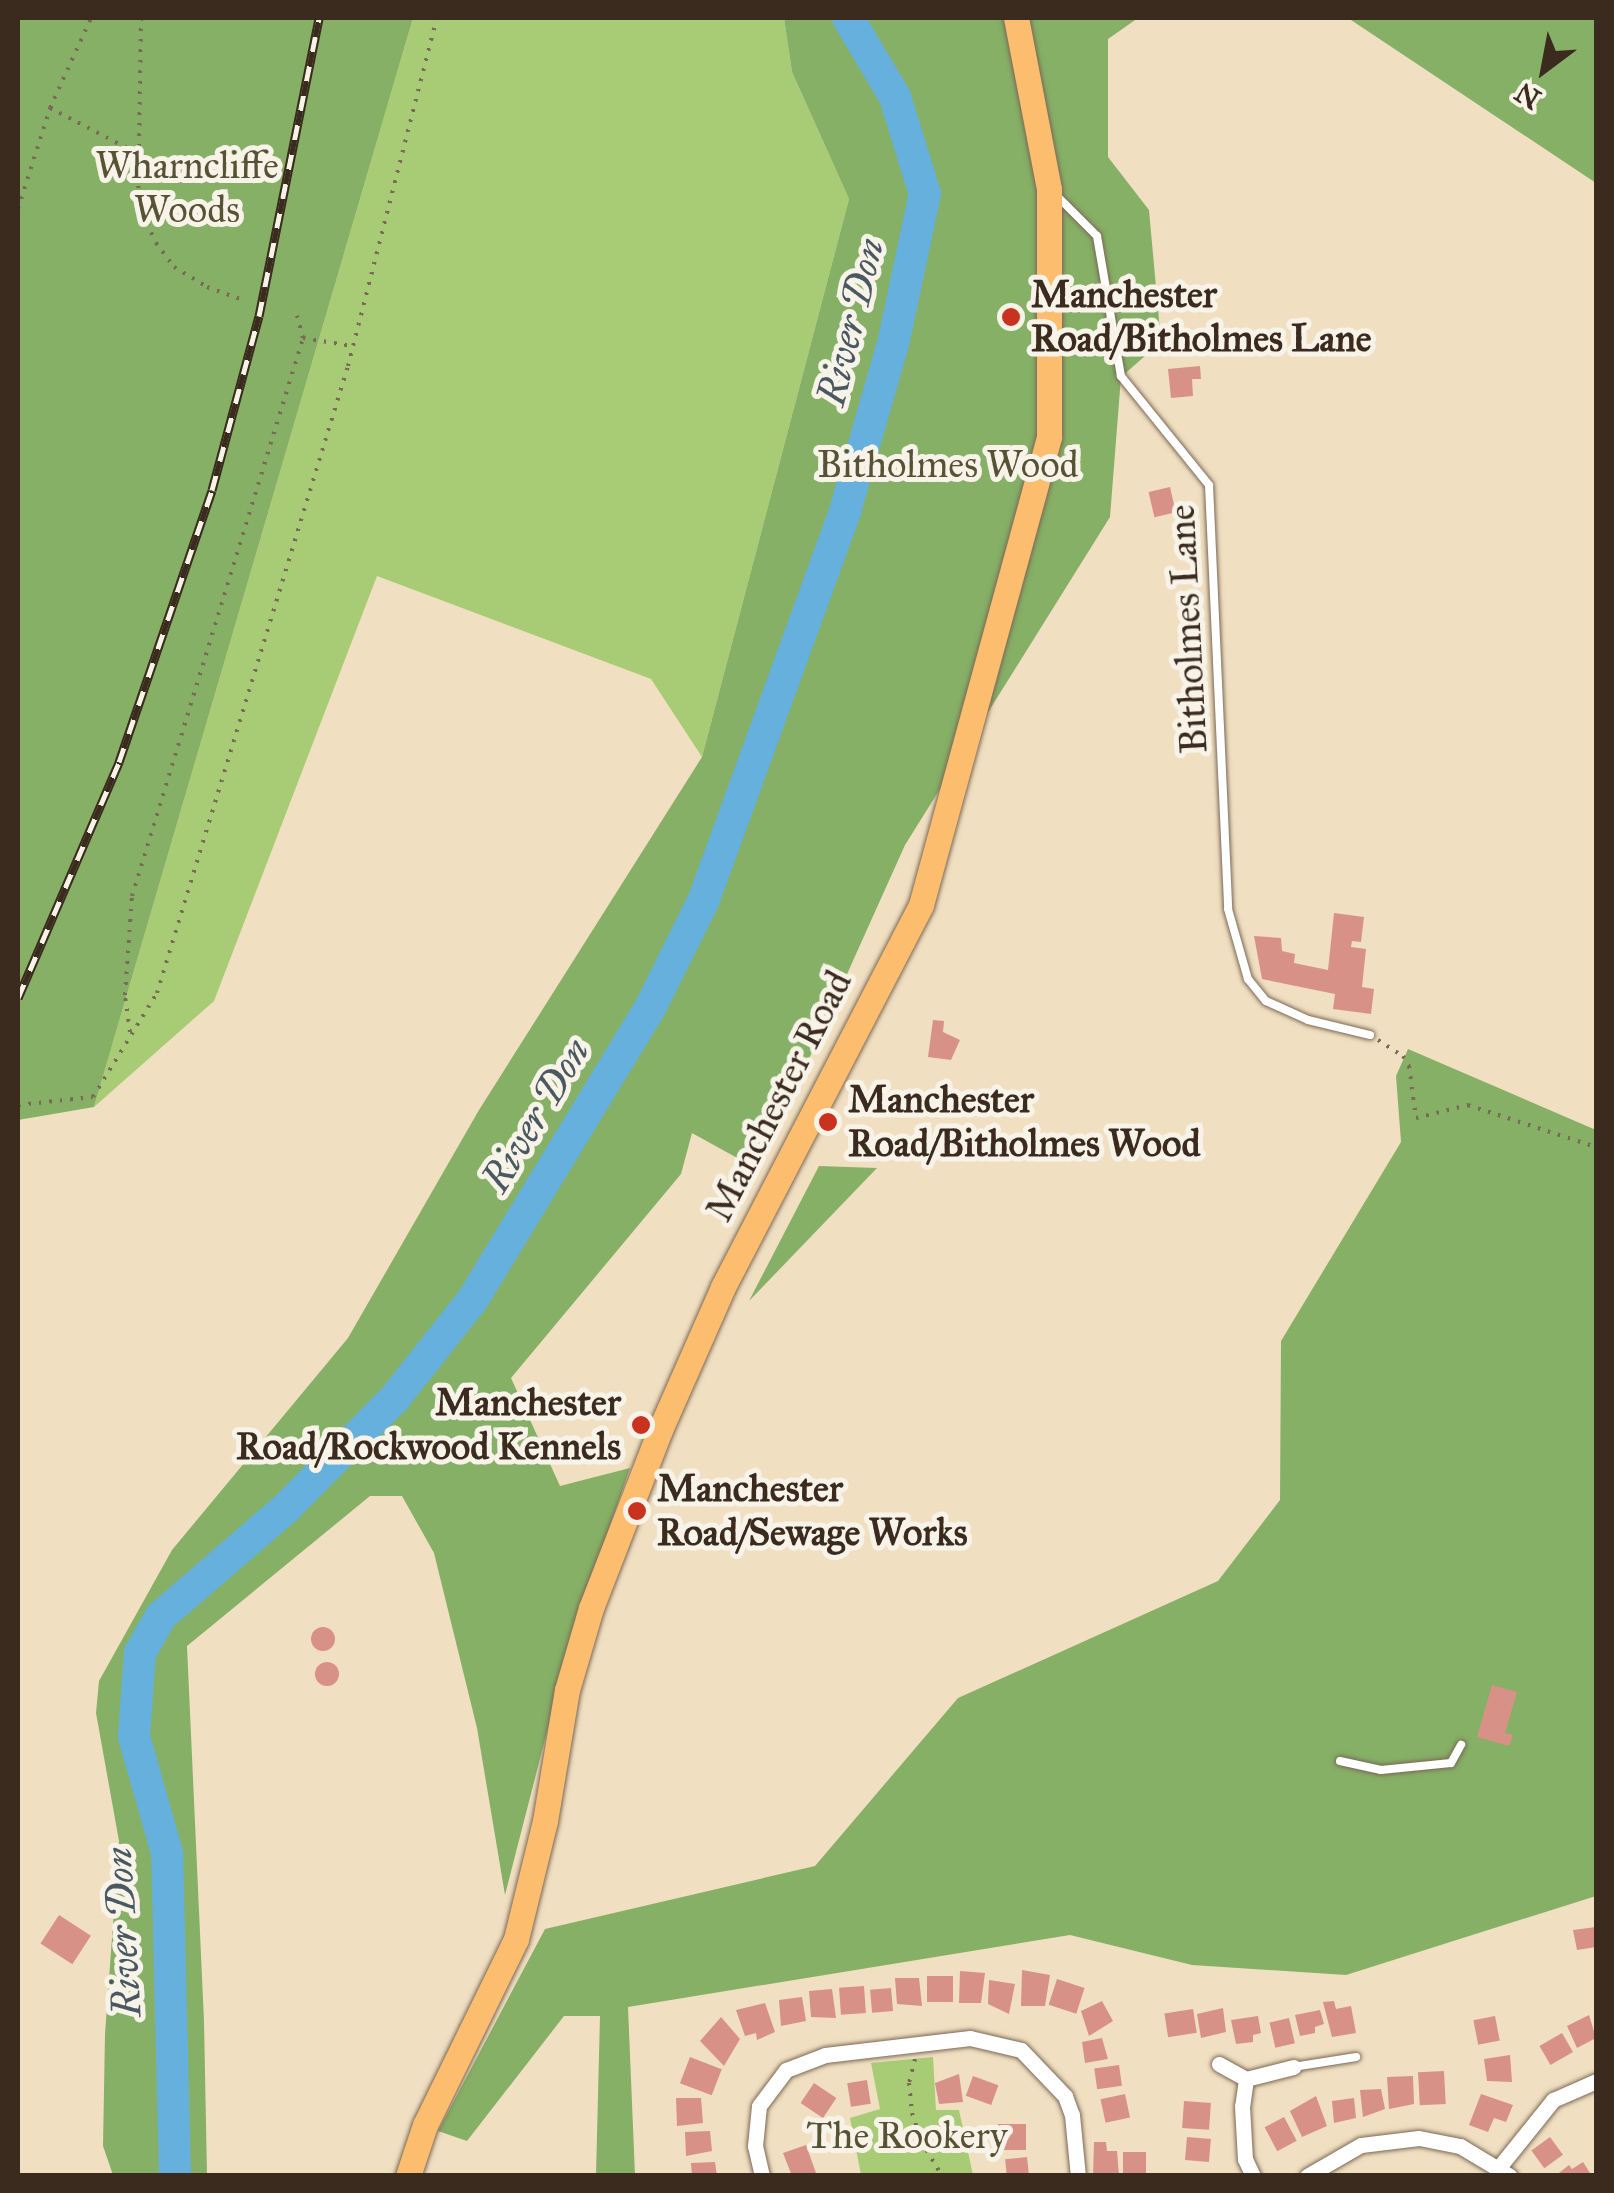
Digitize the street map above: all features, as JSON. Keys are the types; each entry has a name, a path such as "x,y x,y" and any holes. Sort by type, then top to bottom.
{"main road":[{"name":"Manchester Road","path":"408,2176 425,2125 516,1939 576,1657 660,1430 723,1286 921,905 1048,436 1049,188 1016,18"}],"street":[{"path":"762,2176 755,2146 759,2106 786,2070 824,2054 970,2038 1021,2050 1065,2096 1072,2115 1078,2176"},
{"path":"1219,2064 1246,2079 1292,2067"},
{"path":"1246,2079 1242,2106 1245,2159 1253,2176"},
{"path":"1307,2176 1361,2145 1419,2138 1460,2146 1505,2171 1554,2100 1596,2081"}],"lane":[{"name":"Bitholmes Lane","path":"1049,188 1097,236 1122,376 1209,485 1228,909 1248,979 1266,1001 1294,1014 1370,1035"},
{"path":"1340,1760 1380,1770 1451,1762 1461,1746"},
{"path":"1292,2067 1356,2057"}],"path":[{"path":"18,210 50,108 90,18"},
{"path":"141,18 138,204 156,243 174,266 208,287 240,299"},
{"path":"18,1105 92,1097 157,993 353,346 437,18"},
{"path":"50,108 136,153"},
{"path":"130,1032 125,995 132,896 303,338 296,316"},
{"path":"303,338 353,346"},
{"path":"1370,1035 1403,1056 1409,1066 1416,1118 1468,1105 1596,1146"},
{"path":"919,2044 909,2083 912,2113 921,2141 942,2176"}],"green space":[{"name":"Wharncliffe Woods","path":"18,18 413,18 94,1107 18,1120"},
{"path":"413,18 784,18 792,72 849,199 702,757 651,679 377,576 214,1001 94,1107"},
{"name":"Bitholmes Wood","path":"784,18 1138,18 1108,39 1108,157 1149,210 1161,342 1121,377 1110,517 905,845 759,1170 692,1133 681,1174 511,1378 560,1486 630,1468 571,1638 505,1895 477,1728 434,1553 402,1496 370,1496 187,1646 207,2175 113,2175 103,2146 105,2034 119,1841 96,1713 99,1681 172,1550 348,1338 479,1110 702,757 849,199 792,72"},
{"path":"1348,18 1596,18 1596,183"},
{"path":"1408,1049 1596,1130 1596,1896 1346,1975 1192,1965 1070,1935 628,2007 635,2175 596,2175 600,2016 564,2016 467,2141 438,2131 545,1929 815,1866 958,1698 1218,1581 1280,1500 1281,1341 1401,1142 1396,1076"},
{"path":"819,1166 877,1168 749,1301"},
{"name":"The Rookery","path":"933,2057 936,2110 959,2110 973,2175 861,2175 850,2118 880,2109 871,2063"}],"building":[{"path":"1200,366 1201,379 1192,379 1193,396 1171,398 1168,369"},
{"path":"1170,487 1176,512 1154,517 1149,492"},
{"path":"1334,913 1364,917 1361,942 1352,941 1351,947 1366,949 1362,987 1374,989 1371,1014 1333,1009 1335,994 1262,979 1254,936 1281,938 1282,951 1295,954 1294,963 1328,970"},
{"path":"933,1020 944,1021 943,1032 960,1040 951,1060 928,1057"},
{"path":"323,1627 332,1630 332,1648 323,1651 314,1648 311,1639 314,1630"},
{"path":"322,1662 332,1662 339,1674 332,1686 322,1686 315,1679 315,1669"},
{"path":"1492,1685 1517,1692 1505,1733 1513,1735 1509,1746 1477,1737"},
{"path":"59,1915 91,1936 72,1964 40,1944"},
{"path":"1596,1927 1596,1947 1577,1950 1573,1930"},
{"path":"1022,1970 1050,1975 1045,2006 1021,2006"},
{"path":"960,1971 985,1973 981,2003 959,2003"},
{"path":"927,1976 953,1976 953,2002 927,2002"},
{"path":"895,1978 919,1978 922,2006 897,2004"},
{"path":"1057,1979 1085,1988 1076,2014 1049,2005"},
{"path":"989,1980 1015,1984 1009,2014 988,2004"},
{"path":"864,1986 866,2013 841,2015 839,1988"},
{"path":"891,1988 893,2011 872,2013 870,1990"},
{"path":"832,1989 836,2018 811,2017 809,1991"},
{"path":"802,1997 806,2021 781,2026 779,2000"},
{"path":"1102,2001 1113,2021 1089,2036 1081,2011"},
{"path":"1334,2001 1336,2009 1351,2006 1356,2033 1332,2037 1323,2002"},
{"path":"765,2003 775,2032 757,2040 756,2033 745,2036 736,2010"},
{"path":"1223,2008 1226,2032 1201,2038 1197,2014"},
{"path":"1193,2009 1197,2033 1168,2037 1164,2014"},
{"path":"1320,2010 1324,2024 1315,2027 1315,2033 1300,2036 1295,2015"},
{"path":"1589,2015 1596,2038 1577,2048 1567,2026"},
{"path":"1258,2016 1261,2033 1253,2035 1253,2042 1236,2044 1231,2020"},
{"path":"1495,2016 1500,2041 1478,2045 1473,2020"},
{"path":"721,2017 740,2039 724,2066 700,2041"},
{"path":"1289,2018 1295,2043 1275,2048 1270,2022"},
{"path":"1562,2033 1573,2052 1550,2065 1539,2046"},
{"path":"1102,2038 1108,2059 1085,2063 1082,2042"},
{"path":"1510,2055 1512,2082 1487,2081 1484,2059"},
{"path":"690,2057 722,2069 712,2095 680,2083"},
{"path":"1119,2065 1122,2086 1097,2089 1094,2068"},
{"path":"1444,2071 1446,2104 1420,2105 1418,2072"},
{"path":"959,2074 963,2102 939,2104 935,2083"},
{"path":"973,2076 998,2085 991,2105 966,2096"},
{"path":"1413,2076 1414,2104 1389,2109 1387,2077"},
{"path":"867,2080 871,2104 851,2107 847,2083"},
{"path":"814,2083 836,2098 823,2118 801,2103"},
{"path":"1381,2089 1385,2109 1363,2117 1360,2090"},
{"path":"1125,2094 1130,2117 1106,2123 1101,2099"},
{"path":"1481,2094 1513,2105 1506,2122 1494,2118 1488,2132 1469,2125"},
{"path":"1316,2096 1327,2126 1302,2137 1290,2111"},
{"path":"676,2098 701,2098 703,2123 677,2126"},
{"path":"1354,2098 1356,2118 1334,2123 1332,2101"},
{"path":"1184,2101 1211,2103 1209,2130 1182,2128"},
{"path":"1284,2117 1297,2141 1277,2151 1265,2127"},
{"path":"998,2124 1026,2124 1026,2150 998,2150"},
{"path":"710,2131 712,2151 686,2156 685,2132"},
{"path":"1187,2137 1211,2139 1209,2162 1185,2160"},
{"path":"1550,2137 1563,2155 1544,2168 1531,2151"},
{"path":"1094,2142 1106,2142 1107,2151 1117,2151 1119,2176 1093,2176"},
{"path":"806,2145 816,2173 792,2176 783,2153"},
{"path":"1123,2152 1146,2152 1146,2174 1123,2174"},
{"path":"1027,2157 1029,2175 1007,2176 1005,2159"},
{"path":"715,2162 717,2176 692,2176 691,2163"},
{"path":"1583,2162 1592,2176 1555,2176 1569,2165 1572,2169"}],"waterway":[{"name":"River Don","path":"175,2176 167,1853 134,1736 140,1653 161,1616 285,1509 394,1399 473,1299 651,1006 704,899 845,511 893,344 925,194 895,97 848,18"}],"railway":[{"path":"18,998 119,762 212,490 259,316 319,18"}],"place":[{"name":"Manchester Road/Bitholmes Lane","path":"1011,317"},
{"name":"Manchester Road/Bitholmes Wood","path":"828,1122"},
{"name":"Manchester Road/Rockwood Kennels","path":"641,1425"},
{"name":"Manchester Road/Sewage Works","path":"637,1511"}]}
